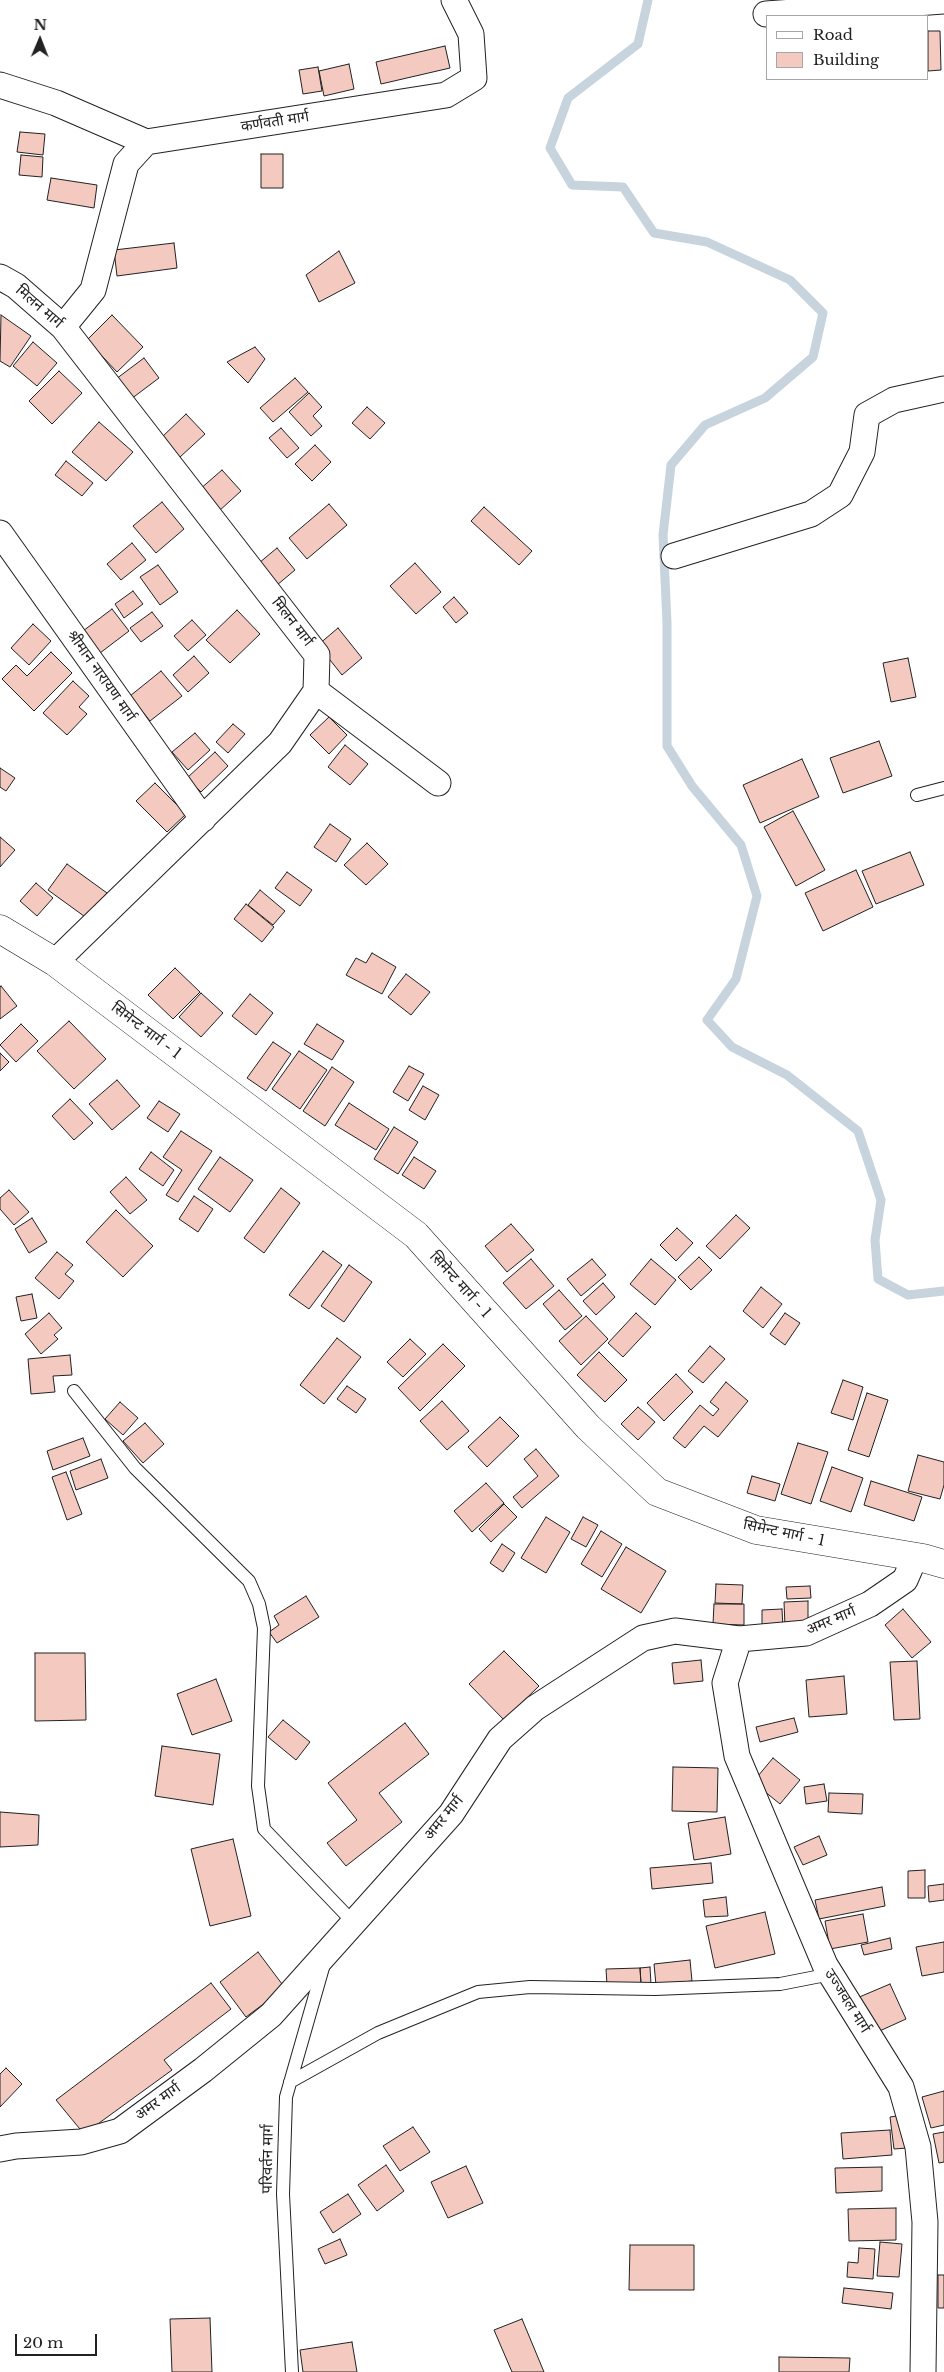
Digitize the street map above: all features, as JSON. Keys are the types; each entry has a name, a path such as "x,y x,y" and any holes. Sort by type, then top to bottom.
{"street":[{"name":"कर्णवती मार्ग","path":"146,142 446,95 474,78 471,34 454,0"},
{"path":"766,14 944,1"},
{"path":"0,85 56,103 146,142 126,164 93,290 64,326"},
{"name":"मिलन मार्ग","path":"0,277 16,286 64,326 317,654 316,691"},
{"path":"674,556 811,514 840,495 862,452 867,415 894,400 944,389"},
{"name":"श्रीमान नारायण मार्ग","path":"0,533 203,819"},
{"path":"55,962 280,743 316,691 438,783"},
{"name":"सिमेन्ट मार्ग - 1","path":"0,930 55,962 416,1236 588,1427 657,1492 756,1530 927,1559"},
{"name":"अमर मार्ग","path":"0,2149 16,2146 81,2142 120,2131 203,2070 271,2016 451,1814 500,1738 535,1708 643,1638 675,1632 738,1638 806,1633 870,1604 905,1580 927,1559"},
{"name":"उज्जवल मार्ग","path":"738,1638 725,1683 737,1756 825,1965 901,2087 918,2146 925,2222 923,2372"}],"lane":[{"path":"917,795 944,788"},
{"path":"74,1391 135,1468 249,1581 260,1604 264,1628 258,1786 264,1830 353,1922"},
{"name":"परिवर्तन मार्ग","path":"292,2372 283,2194 286,2097 327,1952"},
{"path":"290,2082 378,2033 478,1992 530,1987 655,1989 780,1984 831,1974"}],"building":[{"path":"929,31 940,31 941,70 929,71"},
{"path":"445,46 450,68 381,84 376,62"},
{"path":"349,64 354,89 324,96 319,71"},
{"path":"318,67 322,91 303,94 299,70"},
{"path":"20,132 45,134 43,155 17,152"},
{"path":"261,154 283,154 283,188 261,188"},
{"path":"21,155 43,157 42,177 19,175"},
{"path":"51,178 97,185 94,208 47,200"},
{"path":"174,243 177,268 117,276 114,250"},
{"path":"339,251 355,283 319,302 306,275"},
{"path":"1,315 31,336 10,367 0,361"},
{"path":"112,315 143,347 117,372 87,340"},
{"path":"33,342 57,363 37,386 13,366"},
{"path":"255,347 265,359 248,383 227,362"},
{"path":"144,358 159,378 131,399 116,379"},
{"path":"59,371 82,393 52,424 29,401"},
{"path":"295,378 308,392 273,422 260,408"},
{"path":"309,393 322,407 313,416 322,426 311,436 289,412"},
{"path":"367,407 385,423 370,439 352,423"},
{"path":"186,414 205,434 180,457 161,438"},
{"path":"99,422 133,452 106,481 72,452"},
{"path":"281,428 299,448 287,458 269,438"},
{"path":"315,445 331,462 312,481 295,464"},
{"path":"66,461 93,483 82,496 55,475"},
{"path":"222,470 241,491 219,511 199,490"},
{"path":"162,502 184,529 156,553 133,526"},
{"path":"329,504 347,525 307,559 289,538"},
{"path":"484,507 532,551 519,565 471,521"},
{"path":"132,543 146,560 121,580 107,564"},
{"path":"277,548 295,570 277,585 259,563"},
{"path":"415,563 441,592 416,614 390,586"},
{"path":"158,565 178,592 160,605 140,577"},
{"path":"133,591 143,604 124,618 115,604"},
{"path":"454,597 468,613 456,623 443,607"},
{"path":"112,609 129,631 100,653 83,631"},
{"path":"237,610 260,634 230,663 206,640"},
{"path":"152,612 163,626 141,642 130,628"},
{"path":"192,620 206,635 188,651 174,636"},
{"path":"33,624 51,641 29,665 11,648"},
{"path":"338,628 362,658 342,675 318,645"},
{"path":"51,652 72,673 34,711 2,679 16,665 27,676"},
{"path":"194,656 209,673 188,692 173,675"},
{"path":"908,658 916,697 891,702 883,663"},
{"path":"161,671 182,696 150,721 130,696"},
{"path":"73,681 89,696 79,707 87,714 67,735 43,713"},
{"path":"329,717 347,735 329,754 310,735"},
{"path":"233,724 245,734 228,753 216,742"},
{"path":"195,733 210,750 188,770 172,752"},
{"path":"879,741 892,776 843,793 830,758"},
{"path":"345,745 368,764 350,785 328,767"},
{"path":"215,752 228,766 201,792 187,778"},
{"path":"802,759 819,797 760,823 743,785"},
{"path":"0,768 15,778 6,791 0,787"},
{"path":"155,783 186,814 167,832 136,801"},
{"path":"793,811 825,870 796,886 764,827"},
{"path":"330,824 351,839 336,862 314,847"},
{"path":"0,837 15,850 0,867"},
{"path":"367,843 388,864 366,885 344,865"},
{"path":"910,852 924,885 876,904 862,871"},
{"path":"67,864 107,893 88,919 48,890"},
{"path":"856,870 873,907 823,931 805,893"},
{"path":"287,872 312,890 300,906 275,888"},
{"path":"36,883 53,898 37,916 20,901"},
{"path":"260,890 285,911 273,925 248,905"},
{"path":"246,904 274,927 262,942 234,919"},
{"path":"372,953 396,967 382,994 346,975 356,958 366,963"},
{"path":"175,968 200,992 173,1019 148,995"},
{"path":"406,974 430,992 411,1015 388,997"},
{"path":"0,987 17,1006 0,1019"},
{"path":"201,993 223,1013 201,1037 179,1017"},
{"path":"250,994 273,1013 256,1035 232,1016"},
{"path":"69,1021 106,1059 74,1089 37,1051"},
{"path":"21,1024 38,1041 16,1062 0,1045"},
{"path":"317,1024 344,1041 332,1060 304,1044"},
{"path":"273,1042 291,1054 266,1091 247,1078"},
{"path":"299,1051 327,1070 300,1109 272,1089"},
{"path":"0,1053 9,1062 0,1071"},
{"path":"409,1066 424,1074 408,1101 393,1092"},
{"path":"332,1067 354,1082 325,1126 303,1111"},
{"path":"117,1080 140,1106 112,1130 89,1104"},
{"path":"423,1086 439,1095 425,1120 409,1110"},
{"path":"70,1099 93,1123 74,1140 52,1116"},
{"path":"159,1101 180,1114 168,1132 147,1118"},
{"path":"349,1103 389,1129 376,1150 335,1125"},
{"path":"394,1127 418,1142 398,1174 374,1159"},
{"path":"181,1131 212,1151 178,1202 166,1195 182,1170 163,1157"},
{"path":"151,1152 174,1170 163,1186 139,1169"},
{"path":"220,1157 253,1180 230,1212 198,1189"},
{"path":"414,1157 436,1171 424,1189 402,1175"},
{"path":"126,1177 147,1200 130,1214 110,1192"},
{"path":"281,1188 300,1203 264,1253 244,1238"},
{"path":"9,1190 29,1212 14,1225 0,1209 0,1198"},
{"path":"194,1196 213,1209 198,1232 179,1219"},
{"path":"116,1210 153,1246 123,1277 86,1242"},
{"path":"736,1215 750,1228 720,1259 706,1246"},
{"path":"32,1218 47,1242 29,1253 15,1229"},
{"path":"511,1224 534,1250 507,1272 485,1246"},
{"path":"677,1228 693,1243 676,1261 660,1245"},
{"path":"323,1251 342,1265 309,1309 289,1295"},
{"path":"57,1252 73,1265 65,1274 74,1281 59,1299 35,1278"},
{"path":"699,1257 712,1270 691,1290 678,1277"},
{"path":"531,1259 554,1286 526,1309 503,1283"},
{"path":"592,1259 606,1275 581,1296 567,1279"},
{"path":"651,1259 676,1280 655,1305 630,1284"},
{"path":"349,1265 372,1282 344,1322 321,1306"},
{"path":"603,1283 615,1297 596,1315 583,1301"},
{"path":"761,1287 782,1304 763,1328 743,1311"},
{"path":"559,1290 582,1316 565,1330 543,1304"},
{"path":"32,1294 37,1318 21,1321 16,1297"},
{"path":"49,1313 62,1328 54,1335 58,1339 41,1354 25,1334"},
{"path":"636,1313 651,1327 623,1357 608,1343"},
{"path":"785,1313 800,1323 785,1345 770,1334"},
{"path":"586,1316 608,1339 581,1365 559,1341"},
{"path":"337,1338 361,1357 324,1404 300,1385"},
{"path":"410,1339 426,1354 403,1377 387,1362"},
{"path":"443,1344 465,1366 420,1411 398,1388"},
{"path":"710,1346 725,1359 703,1383 688,1371"},
{"path":"599,1352 627,1380 605,1402 577,1375"},
{"path":"70,1355 72,1375 53,1376 55,1392 31,1394 28,1359"},
{"path":"676,1374 693,1392 664,1421 647,1403"},
{"path":"843,1380 863,1387 853,1420 831,1413"},
{"path":"726,1382 748,1401 718,1437 704,1426 685,1448 673,1438 700,1405 713,1416 719,1409 710,1402"},
{"path":"347,1386 366,1399 356,1413 337,1399"},
{"path":"867,1393 888,1400 869,1457 848,1450"},
{"path":"442,1401 469,1431 447,1450 420,1421"},
{"path":"120,1402 138,1418 123,1435 105,1419"},
{"path":"638,1407 655,1422 638,1440 621,1424"},
{"path":"500,1417 519,1436 487,1467 468,1447"},
{"path":"145,1423 164,1444 143,1463 123,1441"},
{"path":"83,1438 90,1456 53,1470 47,1451"},
{"path":"798,1443 828,1452 811,1504 781,1494"},
{"path":"536,1449 559,1476 522,1508 513,1497 538,1476 524,1459"},
{"path":"918,1455 944,1462 944,1485 940,1499 908,1491"},
{"path":"101,1459 108,1478 76,1490 70,1471"},
{"path":"832,1467 863,1478 851,1512 820,1501"},
{"path":"66,1472 82,1514 67,1520 52,1477"},
{"path":"752,1476 780,1484 775,1501 747,1493"},
{"path":"871,1481 922,1497 914,1521 864,1505"},
{"path":"486,1483 504,1503 472,1532 454,1511"},
{"path":"504,1504 517,1517 491,1542 479,1529"},
{"path":"546,1517 570,1532 546,1573 521,1558"},
{"path":"583,1517 598,1525 586,1547 571,1539"},
{"path":"601,1531 622,1544 602,1577 581,1564"},
{"path":"502,1544 515,1553 503,1572 490,1563"},
{"path":"626,1547 666,1571 641,1613 601,1589"},
{"path":"716,1584 743,1585 742,1604 715,1603"},
{"path":"810,1586 811,1598 787,1599 786,1587"},
{"path":"306,1596 319,1617 277,1643 269,1632 279,1625 274,1616"},
{"path":"808,1601 808,1625 785,1626 784,1602"},
{"path":"714,1604 744,1604 744,1625 713,1624"},
{"path":"782,1609 783,1628 762,1629 762,1610"},
{"path":"903,1609 931,1642 912,1658 885,1625"},
{"path":"504,1651 539,1686 504,1720 469,1684"},
{"path":"35,1653 85,1653 86,1720 35,1721"},
{"path":"701,1660 703,1681 674,1684 672,1663"},
{"path":"917,1661 920,1719 894,1720 890,1662"},
{"path":"844,1676 847,1714 809,1717 806,1680"},
{"path":"216,1679 232,1721 192,1735 177,1694"},
{"path":"794,1718 798,1732 760,1742 756,1727"},
{"path":"283,1720 310,1742 296,1760 268,1737"},
{"path":"405,1723 429,1754 379,1793 402,1822 346,1866 327,1843 357,1820 328,1783"},
{"path":"162,1746 220,1754 213,1805 155,1796"},
{"path":"773,1758 800,1780 780,1804 753,1782"},
{"path":"673,1767 718,1768 717,1812 672,1811"},
{"path":"824,1784 827,1801 806,1804 804,1787"},
{"path":"829,1793 863,1794 862,1814 828,1812"},
{"path":"0,1812 39,1815 38,1845 0,1847"},
{"path":"725,1817 731,1854 694,1860 688,1823"},
{"path":"819,1836 827,1855 803,1865 794,1847"},
{"path":"233,1839 251,1916 210,1926 191,1849"},
{"path":"711,1863 713,1883 652,1889 650,1868"},
{"path":"925,1870 925,1898 908,1898 908,1871"},
{"path":"944,1884 944,1900 929,1902 928,1886"},
{"path":"882,1887 885,1906 819,1919 815,1900"},
{"path":"726,1897 728,1916 705,1917 703,1900"},
{"path":"765,1912 775,1954 715,1968 706,1926"},
{"path":"863,1914 868,1942 830,1949 825,1921"},
{"path":"890,1938 892,1949 864,1955 861,1945"},
{"path":"944,1942 944,1972 922,1976 916,1947"},
{"path":"258,1952 285,1988 246,2017 220,1982"},
{"path":"690,1960 692,1981 656,1985 654,1964"},
{"path":"650,1967 651,1984 641,1984 640,1968"},
{"path":"640,1968 641,1984 607,1985 606,1969"},
{"path":"211,1983 231,2009 164,2060 172,2070 84,2134 56,2100"},
{"path":"890,1984 906,2019 873,2034 857,1998"},
{"path":"6,2068 22,2084 0,2107 0,2074"},
{"path":"944,2091 944,2125 931,2128 922,2097"},
{"path":"903,2115 907,2148 894,2149 890,2117"},
{"path":"413,2127 430,2152 400,2171 383,2146"},
{"path":"890,2130 892,2155 843,2159 841,2133"},
{"path":"944,2132 944,2162 939,2163 933,2134"},
{"path":"386,2165 404,2191 377,2211 358,2185"},
{"path":"466,2166 483,2203 448,2218 431,2182"},
{"path":"882,2167 882,2191 836,2193 835,2168"},
{"path":"348,2194 361,2214 333,2233 320,2212"},
{"path":"896,2208 896,2240 849,2241 848,2209"},
{"path":"340,2239 347,2255 325,2264 318,2249"},
{"path":"880,2242 902,2244 899,2277 877,2276"},
{"path":"630,2245 694,2245 694,2290 629,2290"},
{"path":"859,2248 875,2249 873,2279 847,2277 848,2262 858,2263"},
{"path":"938,2275 944,2275 944,2308 938,2308"},
{"path":"844,2288 893,2293 891,2309 842,2303"},
{"path":"210,2318 212,2372 172,2372 170,2319"},
{"path":"522,2319 544,2372 512,2372 494,2330"},
{"path":"352,2342 357,2372 303,2372 300,2350"},
{"path":"779,2357 850,2358 849,2372 779,2372"}],"waterway":[{"path":"648,0 638,44 568,98 550,148 572,185 623,187 654,233 707,242 790,280 823,313 813,357 765,398 705,425 671,465 663,535 667,623 667,746 692,786 741,845 757,896 736,979 707,1020 732,1047 787,1075 858,1131 881,1200 875,1240 878,1279 908,1295 944,1291"}]}
